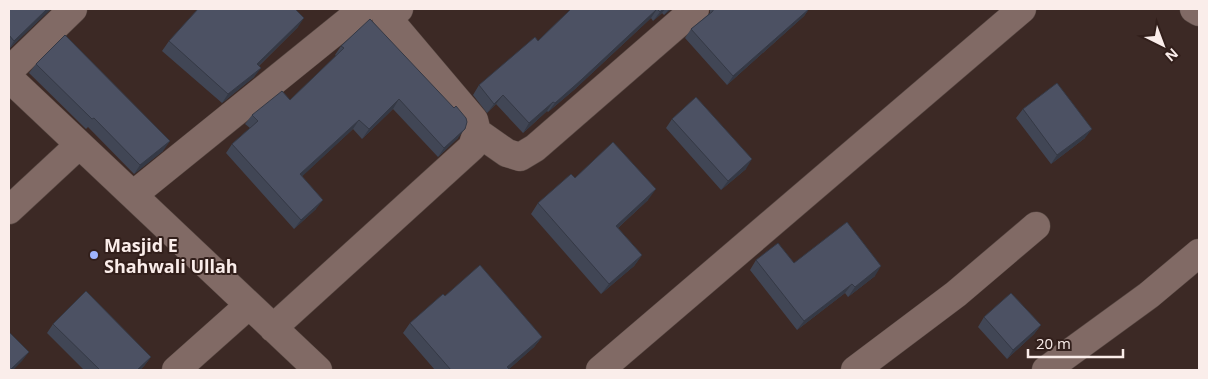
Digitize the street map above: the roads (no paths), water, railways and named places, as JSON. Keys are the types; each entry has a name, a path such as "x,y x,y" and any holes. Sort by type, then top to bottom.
{"street":[{"path":"9,71 73,9"},
{"path":"132,196 382,11 474,120 478,132 507,153 520,157 535,148 695,9"},
{"path":"600,370 1022,9"},
{"path":"1194,9 1199,12"},
{"path":"9,78 318,370"},
{"path":"273,328 472,147 478,132"},
{"path":"9,210 80,145"},
{"path":"855,370 956,294 1036,226"},
{"path":"1046,370 1149,295 1199,253"},
{"path":"176,370 248,305"}],"place":[{"name":"Masjid E Shahwali Ullah","path":"94,255"}]}
